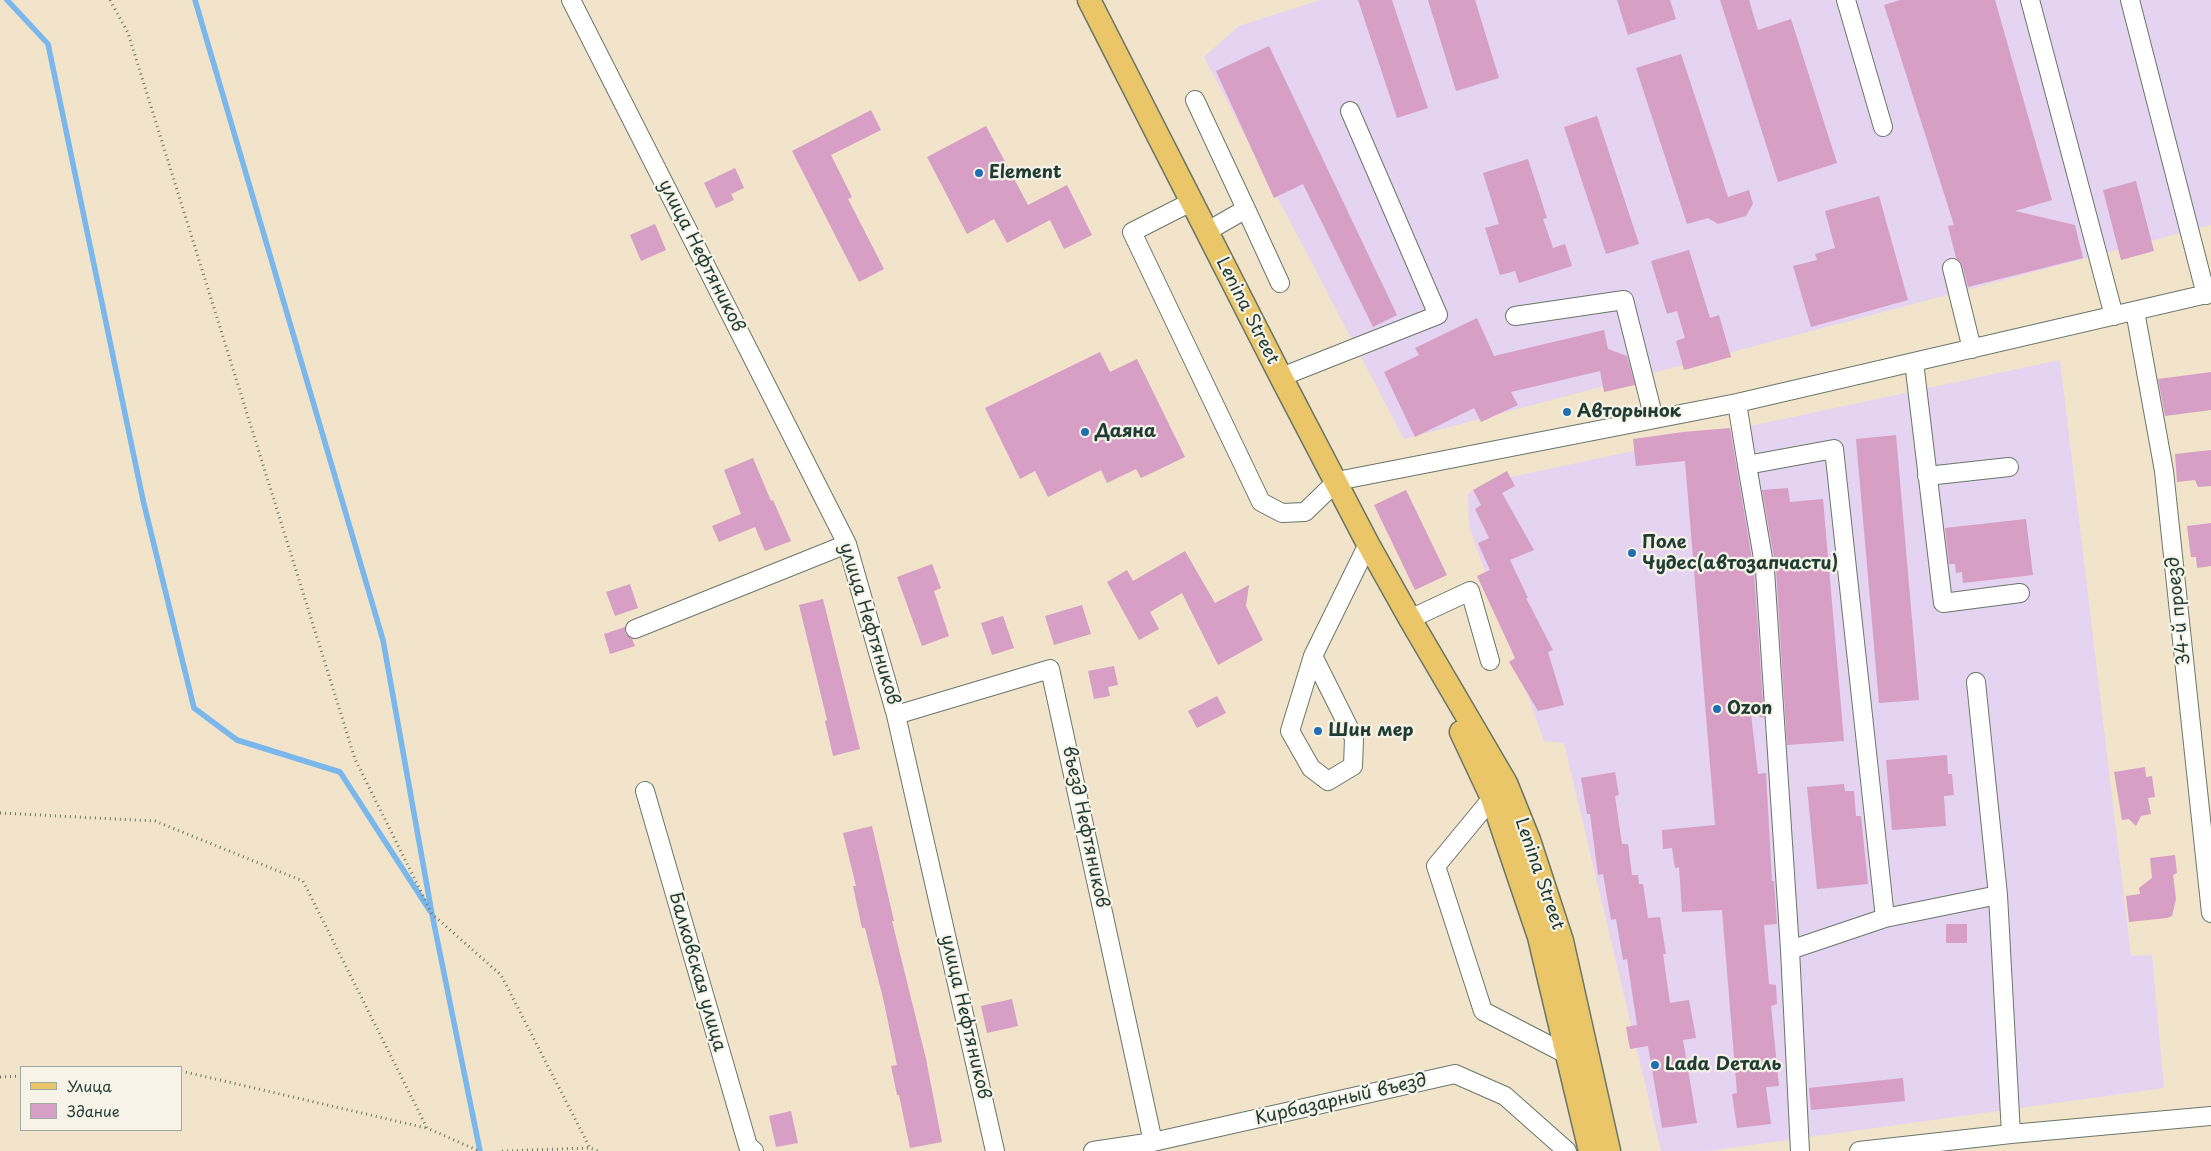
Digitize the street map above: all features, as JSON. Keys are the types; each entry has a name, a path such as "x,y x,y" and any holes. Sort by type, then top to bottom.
{"main road":[{"name":"Lenina Street","path":"1089,0 1206,232 1368,544 1410,620 1506,782 1529,840 1562,940 1600,1150"},
{"name":"Lenina Street","path":"1410,620 1492,798 1539,937 1568,1055 1600,1150"}],"street":[{"name":"улица Нефтяников","path":"571,0 847,544 896,715 995,1151"},
{"path":"1846,0 1883,127"},
{"path":"2030,0 2114,316"},
{"path":"1191,202 1132,232 1261,502 1282,513 1305,512 1337,482 1737,403 2209,294 2130,0"},
{"path":"1195,100 1280,284"},
{"path":"1281,377 1438,316 1350,111"},
{"path":"1206,232 1246,209"},
{"path":"1952,268 1972,349"},
{"path":"1515,316 1624,300 1654,419"},
{"name":"34-й проезд","path":"2135,311 2164,471 2211,913"},
{"path":"1914,362 1943,603 2020,593"},
{"path":"1737,403 1765,570 1790,950 1800,1151"},
{"path":"1747,464 1834,450 1885,918"},
{"path":"1927,476 2008,467"},
{"path":"634,629 847,544"},
{"path":"1313,656 1354,738 1353,766 1328,781 1311,768 1290,731 1313,656 1368,544"},
{"path":"1410,620 1470,591 1490,661"},
{"name":"въезд Нефтяников","path":"896,715 1050,669 1153,1142"},
{"path":"1976,682 1998,895 2011,1134"},
{"name":"Балковская улица","path":"645,791 748,1146 754,1151"},
{"path":"1492,798 1436,866 1483,1010 1568,1055"},
{"path":"1790,950 1885,918 1998,895"},
{"name":"Кирбазарный въезд","path":"1093,1151 1153,1142 1455,1074 1505,1096 1567,1151"},
{"path":"1859,1151 2011,1134 2211,1116"}],"path":[{"path":"110,0 128,34 355,759 432,914 501,975 590,1148"},
{"path":"0,813 155,821 303,881 427,1128"},
{"path":"182,1071 427,1128 478,1151"},
{"path":"0,1077 20,1076"},
{"path":"502,1151 590,1148 598,1151"}],"shaded area":[{"path":"1320,0 2211,0 2211,225 1404,439 1204,57 1239,26"},
{"path":"2060,360 2131,956 2152,955 2164,1088 1708,1151 1661,1151 1564,743 1544,741 1469,526 1468,494 1488,482"}],"building":[{"path":"1358,0 1392,0 1428,108 1397,118"},
{"path":"1428,0 1475,0 1499,78 1456,91"},
{"path":"1617,0 1670,0 1676,19 1628,35"},
{"path":"1720,0 1749,0 1758,30 1791,19 1837,163 1778,182"},
{"path":"1900,0 1995,0 2052,200 2015,211 2075,225 2083,258 1968,287 1962,265 1956,258 1948,226 1954,225 1884,5"},
{"path":"1269,46 1397,315 1373,327 1303,184 1274,198 1216,71"},
{"path":"1681,54 1728,197 1749,190 1753,204 1746,216 1718,224 1708,218 1687,224 1636,68"},
{"path":"871,110 881,130 831,155 852,197 848,199 884,269 859,282 792,151"},
{"path":"1597,116 1639,244 1606,254 1564,127"},
{"path":"986,126 1028,205 1067,185 1092,235 1064,249 1050,220 1007,243 994,219 967,234 927,157"},
{"path":"1528,159 1547,218 1543,219 1553,248 1565,244 1572,266 1519,283 1515,271 1500,275 1485,228 1499,224 1483,173"},
{"path":"735,168 744,188 731,194 734,200 716,208 704,183"},
{"path":"2136,181 2154,251 2121,260 2103,190"},
{"path":"1879,196 1908,300 1811,327 1793,266 1817,260 1815,254 1835,248 1825,211"},
{"path":"655,224 666,250 641,261 630,235"},
{"path":"1689,250 1710,318 1719,315 1731,357 1684,370 1676,341 1685,338 1677,311 1667,314 1651,261"},
{"path":"1477,318 1494,356 1604,330 1608,349 1627,356 1635,385 1604,392 1600,371 1511,392 1518,405 1481,422 1474,408 1415,437 1384,372 1419,355 1415,348"},
{"name":"Даяна","path":"1100,352 1110,372 1137,359 1185,457 1141,478 1136,469 1107,483 1101,470 1048,497 1035,471 1020,479 985,408"},
{"path":"2211,372 2211,410 2165,416 2158,379"},
{"path":"1730,428 1754,571 1764,718 1751,714 1758,774 1766,773 1772,881 1774,881 1777,924 1764,925 1769,984 1776,985 1777,1004 1771,1006 1779,1086 1766,1087 1771,1124 1737,1128 1732,1094 1737,1093 1722,910 1682,912 1679,867 1675,868 1672,848 1663,849 1662,830 1715,825 1685,461 1636,466 1633,439"},
{"path":"1896,435 1919,700 1879,703 1856,439"},
{"path":"2211,450 2211,486 2198,487 2195,480 2177,482 2175,454"},
{"path":"753,458 771,501 773,500 791,541 765,551 755,527 719,542 712,526 741,514 724,470"},
{"path":"1507,471 1515,486 1502,493 1534,550 1510,560 1528,598 1526,598 1553,650 1548,652 1564,705 1538,711 1509,662 1515,658 1477,576 1490,570 1478,543 1489,538 1475,509 1481,505 1473,490"},
{"path":"1788,488 1790,502 1823,499 1844,741 1787,745 1776,569 1762,490"},
{"path":"1406,490 1447,575 1415,590 1374,505"},
{"path":"2026,519 2033,575 1963,583 1962,572 1956,573 1955,564 1949,564 1945,528"},
{"path":"2211,523 2211,566 2197,568 2196,557 2191,557 2187,526"},
{"path":"1185,551 1215,603 1249,585 1246,606 1263,640 1218,665 1182,593 1150,612 1159,629 1139,640 1107,582 1127,570 1133,581"},
{"path":"932,564 941,588 934,591 949,636 922,646 897,577"},
{"path":"630,584 638,608 615,616 606,592"},
{"path":"823,599 860,749 833,756 825,721 827,720 799,605"},
{"path":"1082,605 1091,634 1054,645 1045,616"},
{"path":"1003,616 1014,648 992,655 981,623"},
{"path":"625,627 625,633 632,639 635,646 610,654 604,634"},
{"path":"1114,666 1118,685 1108,687 1110,696 1094,699 1088,671"},
{"path":"1217,696 1226,713 1197,728 1188,711"},
{"path":"1947,755 1948,774 1952,774 1954,795 1944,796 1946,826 1892,830 1886,760"},
{"path":"2145,767 2146,777 2152,776 2155,797 2148,798 2151,814 2141,816 2136,826 2129,819 2122,820 2114,772"},
{"path":"1615,772 1619,795 1615,796 1622,844 1628,844 1632,875 1638,875 1639,884 1643,884 1648,918 1660,917 1666,954 1663,954 1670,1003 1689,1000 1696,1038 1683,1040 1697,1123 1662,1128 1648,1046 1630,1049 1626,1027 1637,1025 1627,959 1623,960 1616,919 1611,920 1603,874 1598,875 1590,814 1587,814 1581,778"},
{"path":"1844,784 1845,791 1854,791 1856,816 1861,816 1868,884 1817,889 1807,787"},
{"path":"872,826 894,921 892,921 926,1059 942,1142 910,1148 891,1066 897,1065 883,998 865,928 862,928 853,886 856,886 843,833"},
{"path":"2175,855 2177,873 2173,875 2176,899 2172,916 2129,922 2126,896 2140,894 2139,888 2152,878 2150,858"},
{"path":"1946,924 1967,924 1967,943 1946,943"},
{"path":"1012,999 1018,1026 987,1033 981,1006"},
{"path":"1903,1078 1905,1101 1811,1110 1809,1088"},
{"path":"791,1111 798,1143 776,1147 769,1116"}],"waterway":[{"path":"7,0 48,44 143,500 194,708 237,740 340,772 430,911"},
{"path":"195,0 383,640 432,914 480,1151"}],"place":[{"name":"Element","path":"979,173"},
{"name":"Авторынок","path":"1567,412"},
{"name":"Даяна","path":"1085,432"},
{"name":"Поле Чудес(автозапчасти)","path":"1632,553"},
{"name":"Ozon","path":"1717,709"},
{"name":"Шин мер","path":"1318,731"},
{"name":"Lada Dеталь","path":"1655,1065"}]}
